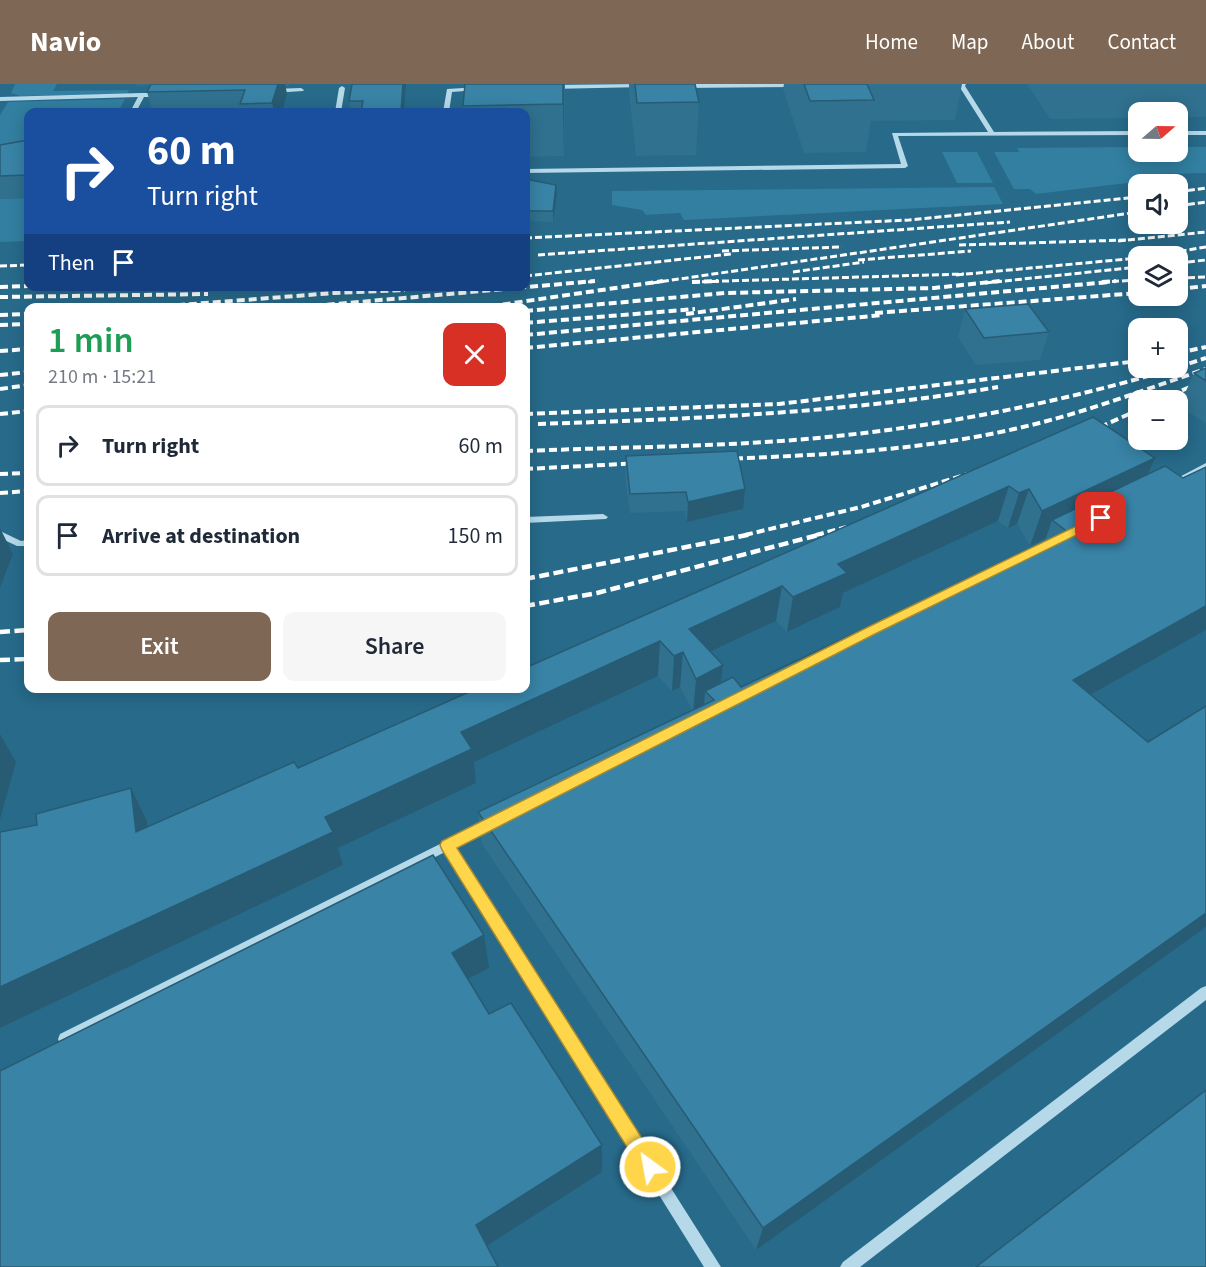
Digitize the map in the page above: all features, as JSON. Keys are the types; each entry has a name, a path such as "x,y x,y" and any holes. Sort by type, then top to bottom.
{"lane":[{"path":"676,86 801,84"},
{"path":"963,84 962,86 992,134"},
{"path":"446,108 448,90 479,86 489,88"},
{"path":"544,87 655,86"},
{"path":"339,108 342,88"},
{"path":"267,92 301,90"},
{"path":"0,99 168,94"},
{"path":"135,108 142,95"},
{"path":"530,171 905,166 894,134 1128,133"},
{"path":"1188,133 1206,133"},
{"path":"1164,487 1206,466"},
{"path":"530,520 603,517"},
{"path":"0,534 24,543"},
{"path":"53,1045 500,819"},
{"path":"447,845 713,1267"},
{"path":"856,1264 1206,992"}],"shaded area":[{"path":"15,84 57,84 53,91 129,90 127,94 20,96 11,93"},
{"path":"125,99 120,108 24,108 24,153 0,153 0,115 8,102"},
{"path":"1128,147 1128,162 1188,162 1188,147 1206,147 1206,173 1128,174 1128,183 1036,194 1030,189 1014,189 994,152 1019,152 1017,148"},
{"path":"942,152 977,152 993,183 957,183"},
{"path":"994,187 1003,204 684,220 680,213 646,215 642,210 612,205 612,191"},
{"path":"24,198 24,241 0,242 0,199"}],"building":[{"path":"151,84 278,84 272,103 240,104 245,90 147,92"},
{"path":"352,84 403,84 401,108 362,108 363,101 349,101"},
{"path":"465,84 563,84 563,104 463,106"},
{"path":"635,84 695,84 699,102 637,103"},
{"path":"804,84 867,84 874,100 810,101"},
{"path":"24,141 24,175 0,176 0,145"},
{"path":"530,180 556,185 553,211 530,211"},
{"path":"1028,304 1049,332 984,338 965,309"},
{"path":"1206,368 1206,381 1194,373"},
{"path":"1093,417 1128,440 1128,450 1143,450 1155,458 1042,511 1029,489 1019,493 1009,486 838,564 847,573 793,597 782,586 689,629 723,665 696,679 683,652 674,656 660,641 461,732 472,749 325,817 333,832 0,987 0,832 37,825 36,814 131,788 136,832 294,762 298,768 467,693 530,693 530,666"},
{"path":"737,451 745,489 688,502 686,492 630,494 626,456"},
{"path":"1165,466 1183,478 1206,467 1206,606 1073,680 1148,742 1206,706 1206,913 763,1228 478,812 714,700 705,691 733,677 741,687 1068,532 1052,520"},
{"path":"433,855 484,935 452,953 489,1014 511,1003 602,1145 476,1225 498,1267 0,1267 0,1071"},
{"path":"1206,1090 1206,1267 976,1267"}],"railway":[{"path":"1188,191 1206,188"},
{"path":"530,238 909,220 1128,198"},
{"path":"1188,205 1206,202"},
{"path":"652,283 1128,213"},
{"path":"538,255 1010,222"},
{"path":"1118,241 1206,232"},
{"path":"959,245 1127,240"},
{"path":"722,251 842,247"},
{"path":"1188,250 1206,247"},
{"path":"858,260 971,251"},
{"path":"530,275 731,254"},
{"path":"956,275 1128,259"},
{"path":"1188,262 1206,260"},
{"path":"793,272 864,262"},
{"path":"0,266 24,265"},
{"path":"985,283 1128,268"},
{"path":"718,281 692,282 964,274"},
{"path":"1188,278 1206,277"},
{"path":"530,287 595,281"},
{"path":"578,283 598,281"},
{"path":"513,303 663,281"},
{"path":"530,311 725,293 934,288 1000,281"},
{"path":"1116,281 1102,282 1128,281"},
{"path":"530,335 1109,282 1101,283"},
{"path":"0,287 24,286"},
{"path":"1188,288 1206,286"},
{"path":"205,303 381,291"},
{"path":"347,303 482,291"},
{"path":"0,297 208,294"},
{"path":"875,313 1128,294"},
{"path":"686,314 796,299"},
{"path":"530,323 695,309"},
{"path":"0,315 24,314"},
{"path":"530,348 883,315"},
{"path":"0,325 24,324"},
{"path":"1188,351 1206,347"},
{"path":"0,351 24,349"},
{"path":"1188,364 1206,358"},
{"path":"530,414 779,404 1128,362"},
{"path":"723,459 869,451 978,436 1063,417 1206,369"},
{"path":"0,375 24,372"},
{"path":"530,451 771,442 853,434 993,413 1141,378"},
{"path":"1183,390 1206,380"},
{"path":"0,389 24,386"},
{"path":"538,424 711,417 826,409 998,387"},
{"path":"0,414 24,411"},
{"path":"1089,432 1128,414"},
{"path":"530,469 642,463"},
{"path":"0,474 24,473"},
{"path":"745,535 861,507 971,473"},
{"path":"0,493 24,491"},
{"path":"816,535 855,525"},
{"path":"530,578 752,534"},
{"path":"530,605 597,593 822,534"},
{"path":"0,632 24,630"},
{"path":"0,660 24,659"}],"route":[{"path":"650,1167 447,845 870,631 1101,518"}]}
